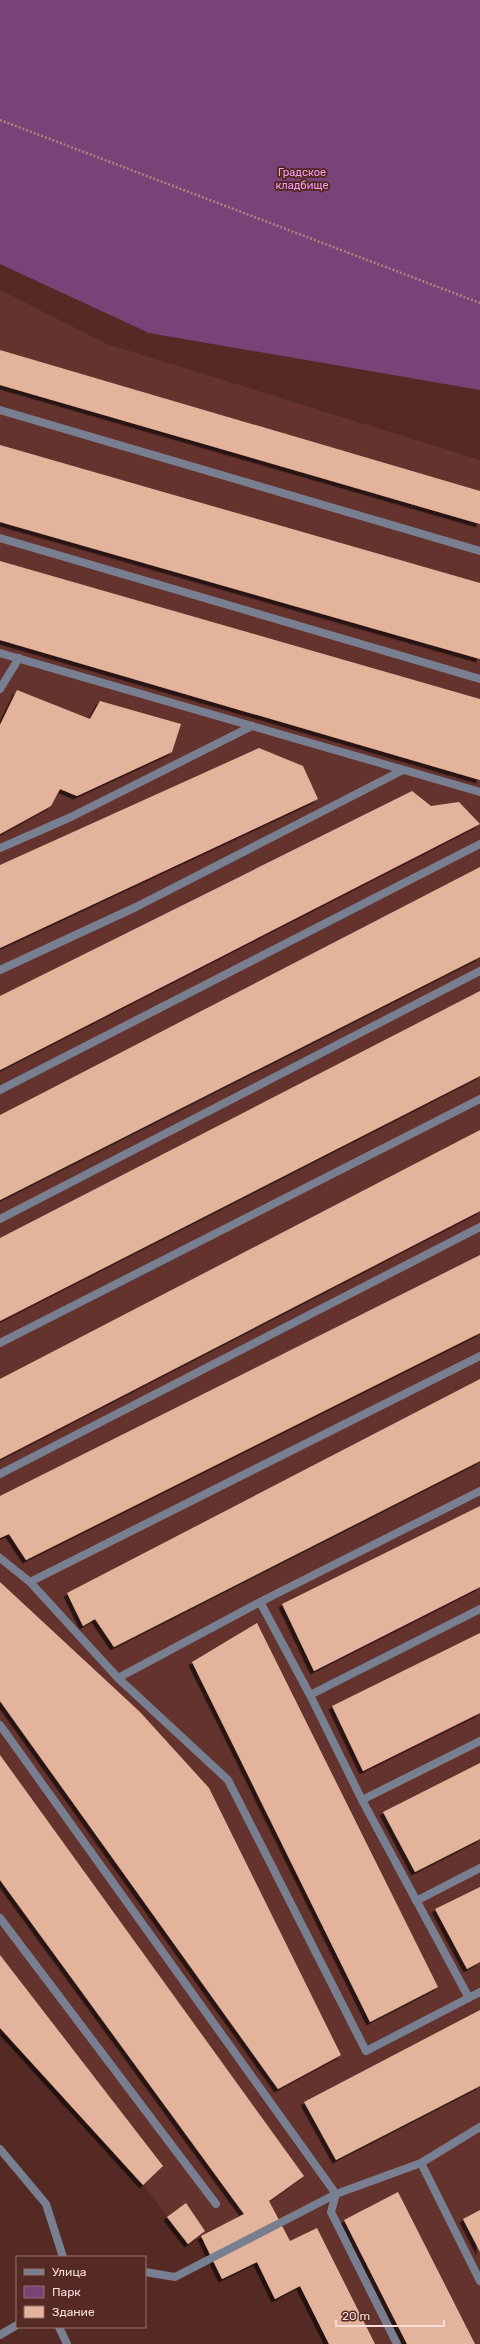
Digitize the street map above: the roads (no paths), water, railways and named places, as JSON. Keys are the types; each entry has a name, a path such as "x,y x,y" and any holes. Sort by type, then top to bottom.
{"street":[{"path":"0,410 480,551"},
{"path":"0,538 480,678"},
{"path":"0,653 480,792"},
{"path":"0,689 19,658"},
{"path":"0,848 71,817 252,726"},
{"path":"0,970 136,907 403,770"},
{"path":"0,1090 480,844"},
{"path":"0,1219 480,971"},
{"path":"0,1343 480,1099"},
{"path":"0,1474 480,1227"},
{"path":"30,1582 480,1356"},
{"path":"118,1678 260,1602 480,1491"},
{"path":"0,1558 30,1582 118,1678 228,1780 366,2051 480,1992"},
{"path":"260,1602 310,1695 362,1800 469,1998"},
{"path":"310,1695 480,1609"},
{"path":"0,1725 336,2194"},
{"path":"362,1800 480,1741"},
{"path":"416,1901 480,1868"},
{"path":"0,1918 216,2204"},
{"path":"146,2272 175,2278 336,2194 421,2163 480,2127"},
{"path":"0,2149 46,2204 63,2256"},
{"path":"421,2163 480,2281"},
{"path":"336,2194 331,2212 397,2344"},
{"path":"0,2334 16,2326"},
{"path":"59,2328 67,2344"}],"park label":[{"name":"Градское кладбище","path":"302,178"}]}
